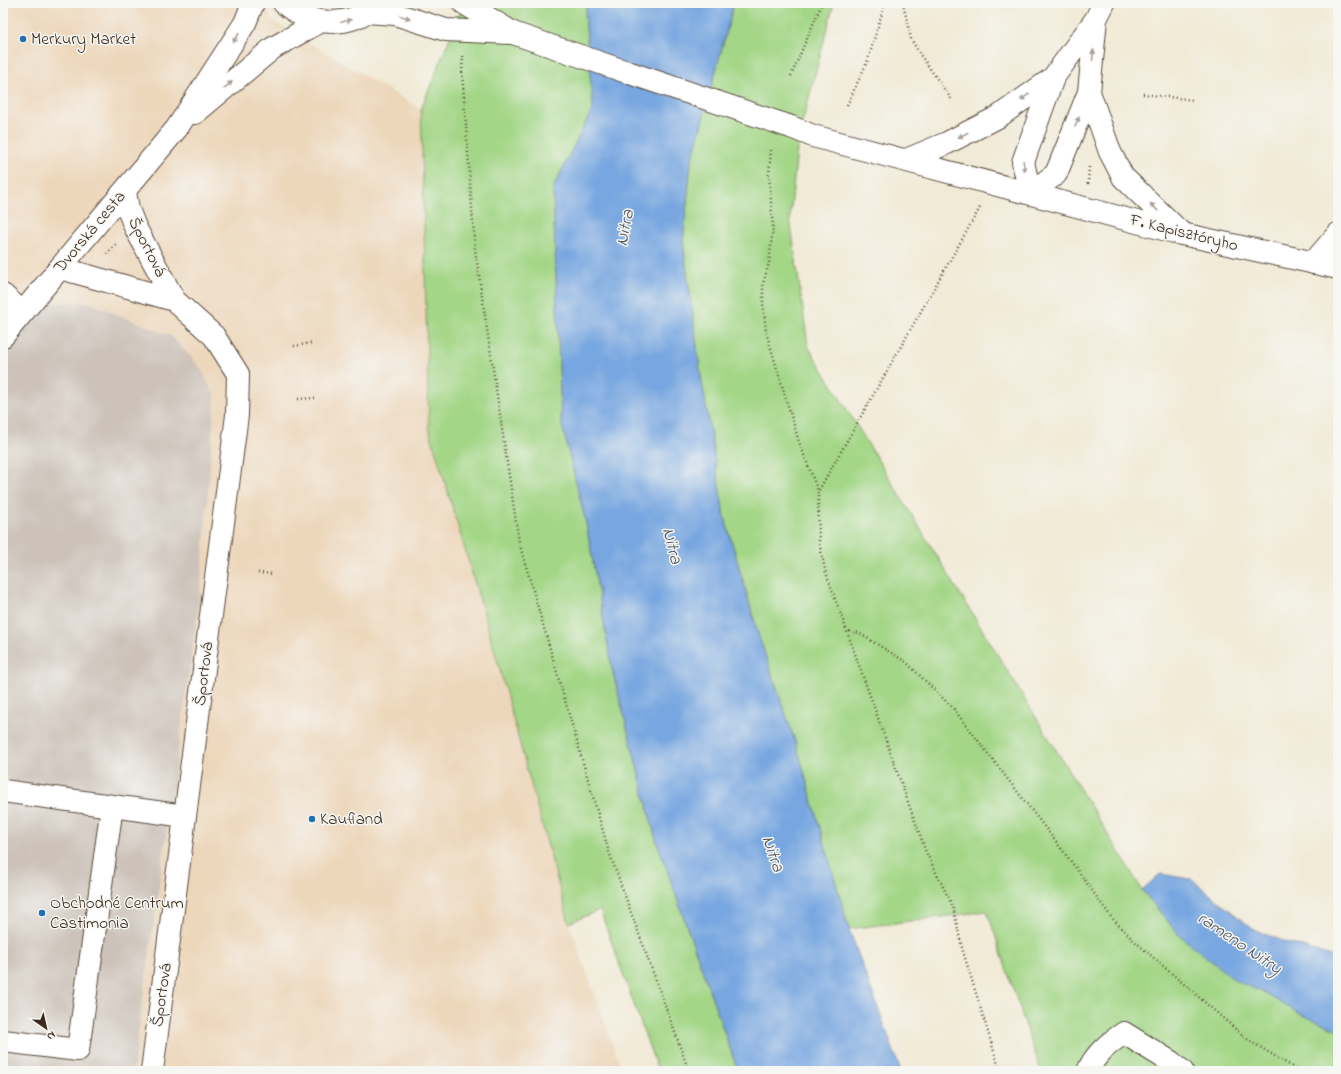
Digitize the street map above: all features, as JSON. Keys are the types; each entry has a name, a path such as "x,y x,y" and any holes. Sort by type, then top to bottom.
{"street":[{"name":"Dvorská cesta","path":"3,336 177,128 245,23 253,3"},
{"path":"284,3 300,15 319,22 339,22 358,17 372,8 446,30 513,33"},
{"path":"464,3 513,33"},
{"path":"1100,11 1089,92 1056,174 1030,193 1023,162 1053,78 1100,11"},
{"name":"Dvorská cesta","path":"177,128 272,48 319,22"},
{"name":"F. Kapisztóryho","path":"513,33 791,127 813,136 1182,234 1338,268"},
{"path":"906,160 947,143 998,117 1053,78"},
{"path":"1089,92 1110,152 1123,177 1182,234"},
{"name":"Športová","path":"125,192 128,209 135,227 174,300 214,336 238,374 237,415 152,1071"},
{"path":"1313,263 1338,234"},
{"name":"Športová","path":"60,268 174,300"},
{"path":"3,295 22,312"},
{"path":"3,791 185,816"},
{"path":"3,1041 78,1050 112,806"},
{"path":"1088,1071 1092,1062 1106,1045 1124,1032 1171,1062 1182,1071"}],"path":[{"path":"791,76 822,3"},
{"path":"847,106 868,60 885,3"},
{"path":"903,3 911,39 952,100"},
{"path":"464,53 462,71 475,249 519,542 609,852 689,1071"},
{"path":"1143,94 1194,100"},
{"path":"771,150 769,174 774,228 769,263 763,284 766,332 799,442 818,491 819,543 826,572 848,630 926,852 953,907 962,948 1000,1071"},
{"path":"1088,185 1089,161"},
{"path":"818,491 976,211"},
{"path":"294,346 312,343"},
{"path":"298,399 316,398"},
{"path":"258,574 273,574"},
{"path":"848,630 859,633 906,662 953,708 1070,860 1112,918 1132,939 1247,1039 1299,1071"}],"shaded area":[{"path":"3,3 265,3 271,20 421,109 429,429 488,627 569,923 622,1071 133,1071 201,588 200,367 170,336 88,302 3,304"},
{"path":"88,302 171,336 200,367 215,396 201,588 133,1071 3,1071 3,304"}],"green space":[{"path":"464,3 587,3 585,15 593,108 553,188 561,421 586,523 613,673 655,836 738,1071 658,1071 600,910 569,923 488,627 429,429 421,109"},
{"path":"734,3 834,3 798,139 790,218 808,346 1142,890 1338,991 1338,1071 1041,1071 987,911 849,929 796,744 759,637 724,515 700,370 683,242 691,163"}],"water":[{"name":"Nitra","path":"587,3 734,3 691,163 683,242 700,370 724,515 759,637 796,744 849,929 901,1071 738,1071 655,836 613,673 586,523 561,421 553,188 593,108 585,15"},
{"name":"rameno Nitry","path":"1160,874 1191,879 1253,929 1283,941 1338,958 1338,1030 1300,1014 1264,993 1236,981 1178,934 1142,890"}],"place":[{"name":"Merkury Market","path":"23,39"},
{"name":"Kaufland","path":"312,819"},
{"name":"Obchodné Centrum Castimonia","path":"42,913"}]}
